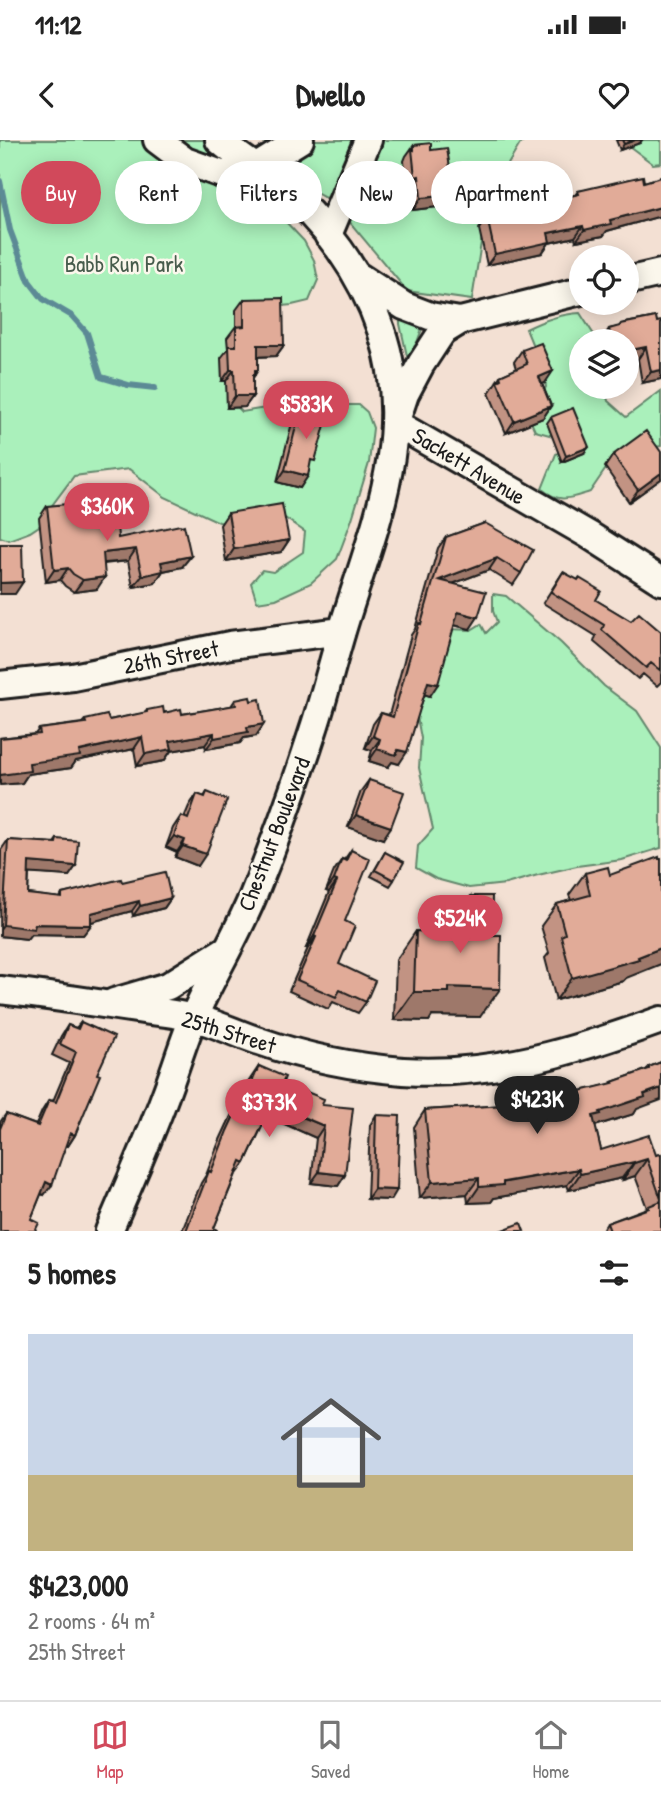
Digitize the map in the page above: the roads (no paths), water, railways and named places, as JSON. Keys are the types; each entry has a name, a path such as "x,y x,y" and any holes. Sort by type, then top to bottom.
{"street":[{"path":"157,140 185,161 216,172"},
{"name":"Sackett Avenue","path":"219,140 246,161"},
{"path":"259,161 300,140"},
{"path":"328,235 368,140"},
{"name":"Sackett Avenue","path":"318,224 357,276 370,301 384,340 394,396 395,423 661,581"},
{"path":"639,278 661,273"},
{"path":"357,276 404,306 430,316 460,321"},
{"path":"395,423 405,394 442,332 460,321 569,294"},
{"name":"Chestnut Boulevard","path":"109,1231 165,1098 194,1018 251,900 286,812 376,524 391,465 395,423"},
{"name":"26th Street","path":"0,685 73,677 230,645 342,631"},
{"path":"105,1004 168,986 228,948"},
{"name":"25th Street","path":"0,990 43,994 194,1018 315,1058 406,1071 456,1071 544,1058 598,1043 661,1020"}],"waterway":[{"path":"0,181 10,230 29,281 43,299 72,316 87,333 101,377 128,385 155,388"}],"park label":[{"name":"Babb Run Park","path":"124,264"}]}
